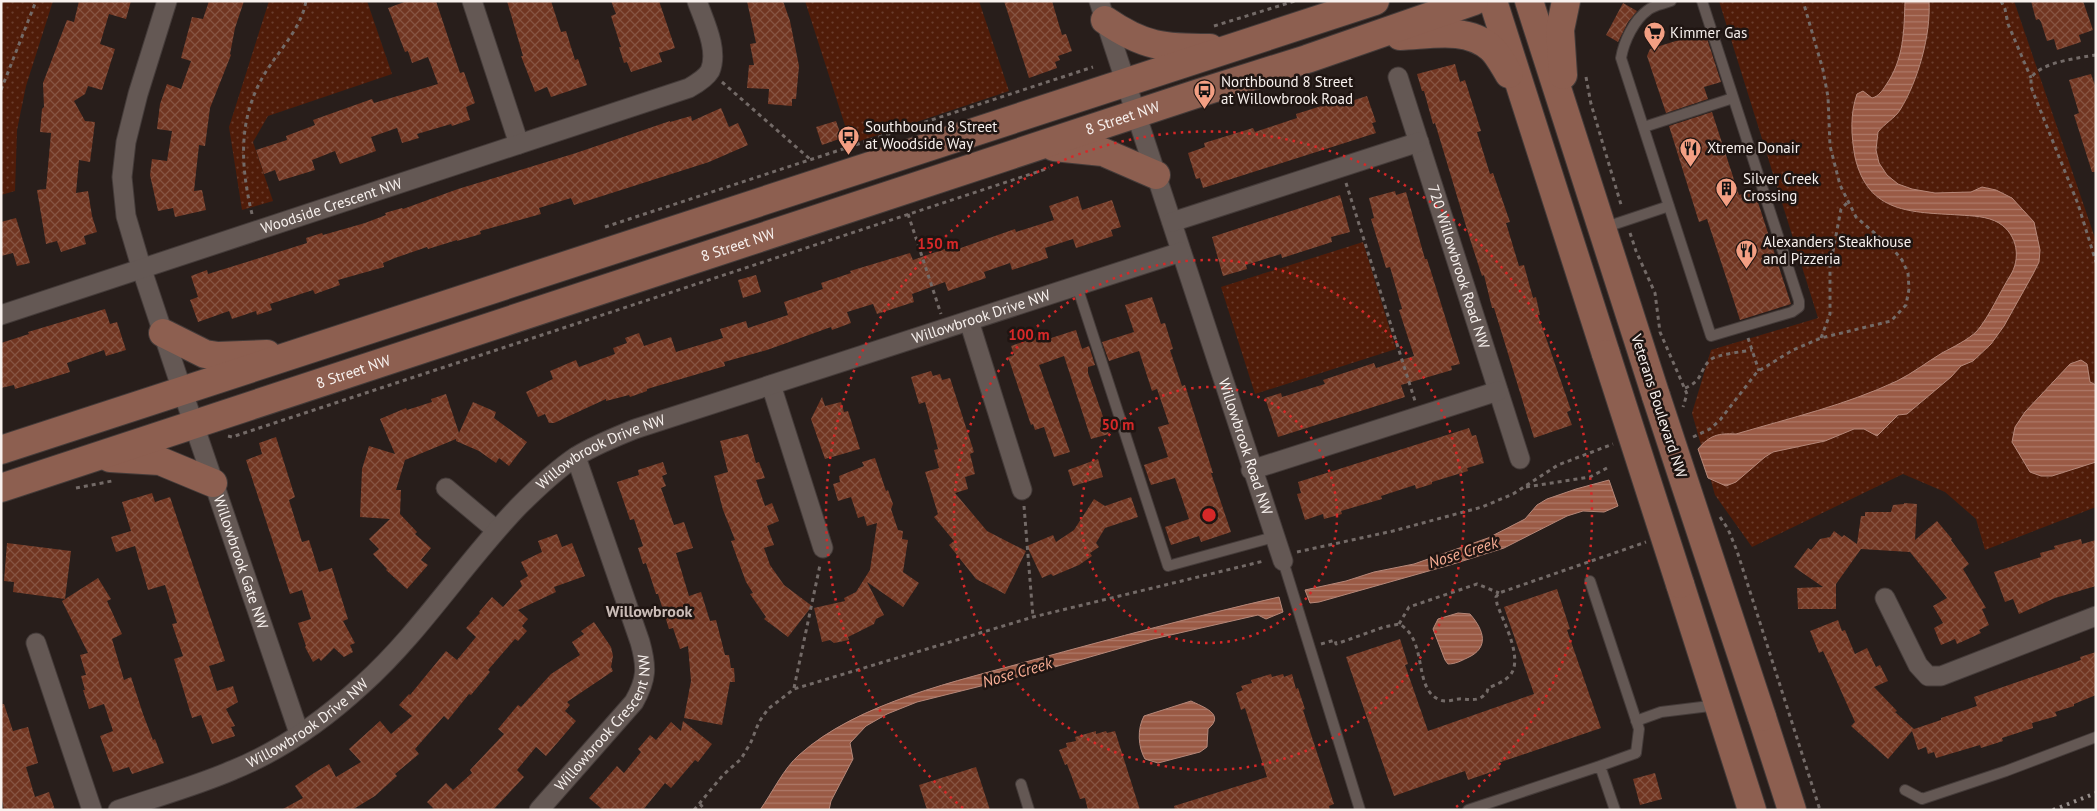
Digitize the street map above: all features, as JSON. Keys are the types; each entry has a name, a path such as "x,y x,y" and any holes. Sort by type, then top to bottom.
{"main road":[{"path":"1,450 1375,1"},
{"name":"8 Street NW","path":"1,488 96,456 1049,156 1136,114 1371,38 1474,1"},
{"path":"1493,1 1752,810"},
{"name":"Veterans Boulevard NW","path":"1529,1 1566,119 1614,225 1656,396 1792,810"},
{"path":"1566,1 1560,30 1566,119"},
{"path":"1102,10 1125,34 1157,46 1232,48"},
{"path":"1371,38 1462,33 1477,38 1492,49 1522,93"},
{"path":"1049,156 1103,152 1156,175"},
{"path":"163,333 205,354 218,356 299,353"},
{"path":"96,456 160,461 214,483"}],"street":[{"path":"142,270 126,216 122,177 126,142 138,94 167,1"},
{"path":"472,1 518,144"},
{"path":"697,1 711,42 713,58 710,72"},
{"name":"Willowbrook Road NW","path":"1102,10 1251,470 1282,558"},
{"name":"Woodside Crescent NW","path":"1,315 689,88 710,72"},
{"name":"720 Willowbrook Road NW","path":"1398,78 1520,459"},
{"path":"1172,222 1419,142"},
{"name":"Willowbrook Drive NW","path":"118,810 233,770 270,753 330,714 364,684 403,643 496,530 540,485 576,457 598,445 635,429 1181,252"},
{"name":"Willowbrook Gate NW","path":"142,270 299,733"},
{"path":"969,321 1022,490"},
{"path":"771,385 823,548"},
{"path":"1251,470 1498,391"},
{"name":"Willowbrook Crescent NW","path":"539,810 634,702 642,688 645,675 645,661 640,642 576,457"},
{"path":"446,488 496,530"},
{"path":"1885,598 1918,665 1928,676 1941,676 2096,616"},
{"path":"36,643 92,810"}],"lane":[{"path":"1671,1 1649,8 1638,19 1623,46 1621,58 1711,336 1792,312 1799,307 1799,301 1702,1"},
{"path":"1644,127 1734,98"},
{"path":"1614,225 1669,206"},
{"path":"1077,286 1168,566 1274,537"},
{"name":"Willowbrook Road NW","path":"1282,558 1360,810"},
{"path":"1468,810 1636,753 1639,729 1590,581"},
{"path":"1636,721 1661,712 1719,705"},
{"path":"1905,790 1922,799 2006,771 2096,737"},
{"path":"1600,766 1615,810"},
{"path":"1021,784 1029,810"}],"path":[{"path":"1,90 36,1"},
{"path":"256,231 248,197 244,154 246,115 256,88 292,33 301,17 306,1"},
{"path":"1210,27 1225,24 1295,1"},
{"path":"1692,438 1710,429 1720,420 1758,371 1793,350 1822,338 1891,321 1906,305 1910,289 1908,274 1902,260 1893,249 1856,217 1847,203 1833,163 1830,146 1828,97 1823,70 1803,1"},
{"path":"2000,1 2005,9 2010,30 2031,78 2030,87 2078,204 2096,262"},
{"path":"2031,78 2040,70 2058,63 2096,55"},
{"path":"602,228 1093,67"},
{"path":"710,72 809,160"},
{"path":"1586,74 1614,225 1636,250 1655,293 1660,332 1687,394 1682,411"},
{"path":"226,436 232,437 908,214 1049,156"},
{"path":"1341,168 1420,416"},
{"path":"1822,338 1830,314 1830,267 1841,209 1847,203"},
{"path":"908,214 946,328"},
{"path":"1745,326 1758,371"},
{"path":"1685,388 1696,383 1708,363 1714,357 1752,350"},
{"path":"694,810 723,775 741,758 751,742 759,722 768,709 794,689 1033,618 1393,531 1455,514 1491,503 1525,487 1558,465 1617,442"},
{"path":"1525,487 1590,477 1607,468"},
{"path":"75,488 114,481"},
{"path":"1022,490 1033,618"},
{"path":"1714,509 1728,529 1737,552 1820,810"},
{"path":"1311,647 1335,640 1336,644 1384,627 1399,624 1410,632 1425,683 1434,696 1440,700 1463,698 1473,701 1480,699 1487,692 1488,688 1507,678 1514,668 1511,639 1497,604 1496,597 1499,593 1649,541"},
{"path":"794,689 823,548"},
{"path":"1399,624 1409,607 1477,584 1499,593"},
{"path":"700,804 705,810"}],"shaded area":[{"path":"1,1 53,1 26,86 17,130 15,191 1,195"},
{"path":"269,1 367,1 392,74 268,116 253,142 273,201 242,210 229,127"},
{"path":"805,1 979,1 1009,91 851,144"},
{"path":"1719,1 2014,1 2096,241 2096,507 1985,550 1976,519 1945,492 1903,474 1752,547 1715,495 1692,413 1711,350 1818,318"},
{"path":"1363,242 1396,349 1255,394 1221,287"}],"water":[{"path":"1905,1 1929,1 1928,28 1918,72 1912,86 1898,113 1878,132 1876,150 1879,163 1887,175 1898,184 1912,189 1935,193 1971,192 1982,187 1996,190 2012,198 2034,222 2040,250 2039,262 2004,326 1991,344 1973,361 1961,366 1951,377 1907,414 1898,415 1877,436 1864,429 1854,429 1825,441 1773,452 1736,482 1726,486 1708,478 1698,449 1706,441 1715,436 1736,434 1838,404 1878,390 1903,378 1977,331 1990,312 2016,262 2014,241 1999,223 1980,217 1925,213 1894,206 1881,200 1870,190 1861,176 1855,157 1852,125 1857,94 1863,91 1872,98 1877,96 1892,75 1902,44"},
{"path":"2081,360 2087,364 2090,382 2096,385 2096,462 2052,476 2041,476 2030,472 2012,442 2015,427 2025,412 2070,364"},
{"name":"Nose Creek","path":"1609,480 1618,506 1604,512 1583,511 1567,516 1504,548 1450,565 1310,603 1305,590 1414,564 1488,538 1525,519 1537,505 1547,499"},
{"name":"Nose Creek","path":"1279,597 1283,612 1266,619 1258,615 1153,639 1037,672 917,702 887,714 866,726 850,743 853,759 831,801 829,810 760,810 783,774 799,755 823,737 879,707 973,676 1155,627"},
{"path":"1458,613 1470,614 1475,620 1481,632 1482,644 1474,654 1458,662 1448,664 1433,629 1438,619"},
{"path":"1191,701 1214,715 1213,724 1208,729 1207,747 1200,752 1158,763 1145,759 1139,738 1144,716"}],"building":[{"path":"79,1 131,1 126,19 109,14 100,44 115,49 102,90 88,86 85,94 74,101 85,121 95,122 90,162 79,160 76,193 88,191 97,232 84,236 86,244 61,252 57,241 46,244 37,190 46,189 51,133 40,132 42,109 44,107 43,83 67,20 74,22"},
{"path":"209,1 244,1 235,28 231,55 210,108 205,146 199,145 194,191 202,190 206,210 175,217 173,208 158,211 150,175 152,159 167,161 172,131 157,129 160,104 167,84 181,89 191,61 181,58 192,17 203,19"},
{"path":"407,1 436,1 460,73 464,72 475,103 466,107 470,120 417,134 419,138 402,143 397,128 371,137 376,151 340,164 335,151 312,160 315,170 279,181 275,170 264,174 256,150 287,140 286,136 315,125 313,120 372,99 374,103 438,84 428,57 412,63 408,51 405,52 388,8"},
{"path":"507,1 551,1 561,32 566,31 575,60 578,59 587,85 551,97 547,87 535,92 521,56 523,56"},
{"path":"611,1 659,1 675,48 659,53 662,62 631,72 627,62 624,63 619,47 621,47 611,16 616,14"},
{"path":"747,1 783,1 790,21 799,66 796,99 792,99 792,106 768,104 769,89 747,88 749,65 754,65 750,44 756,43"},
{"path":"1004,1 1052,1 1062,35 1066,34 1072,51 1058,56 1060,60 1055,62 1057,68 1029,78"},
{"path":"2031,1 2083,1 2093,30 2079,35 2081,42 2057,50 2054,39 2047,41 2041,22 2039,19 2036,20"},
{"path":"1623,3 1637,11 1628,22 1618,42 1606,35"},
{"path":"1705,32 1721,82 1704,87 1708,99 1666,113 1647,56 1650,49"},
{"path":"1455,64 1460,82 1465,80 1481,131 1477,132 1490,174 1493,173 1510,222 1506,223 1519,266 1524,265 1533,298 1536,297 1540,315 1538,315 1571,410 1567,412 1572,425 1534,438 1494,308 1492,308 1484,275 1482,276 1435,123 1433,124 1417,74"},
{"path":"2091,74 2096,88 2096,172 2092,172 2074,115 2079,113 2069,80"},
{"path":"1367,96 1376,122 1372,123 1376,133 1203,188 1200,178 1196,179 1188,153 1205,147 1204,143 1253,128 1255,132 1297,118 1296,114 1347,98 1348,102"},
{"path":"721,108 729,127 738,123 748,145 709,162 574,205 571,198 539,208 541,214 480,231 481,234 428,249 427,247 395,258 383,263 384,267 338,280 340,285 315,294 313,290 270,304 272,310 257,315 256,311 232,319 229,311 198,322 190,300 198,297 191,276 207,270 208,274 307,243 306,238 365,223 386,215 385,213 403,209 458,189 576,153 670,121 691,116 692,121"},
{"name":"Silver Creek Crossing","path":"1712,112 1739,195 1754,190 1791,304 1740,320 1707,219 1699,222 1669,126"},
{"path":"836,121 842,138 822,145 816,127"},
{"path":"1395,191 1396,195 1406,192 1425,259 1427,259 1460,364 1451,366 1452,370 1401,385 1405,397 1278,437 1265,398 1281,393 1282,397 1325,384 1323,380 1374,363 1376,368 1414,356 1399,310 1402,309 1390,267 1386,268 1371,219 1374,218 1369,198"},
{"path":"1340,195 1350,232 1331,237 1332,242 1282,258 1281,254 1246,265 1247,269 1223,276 1212,237"},
{"path":"1078,196 1082,210 1112,200 1121,227 1111,230 1113,236 1076,248 1073,239 1045,248 1048,258 1012,270 1010,263 984,272 986,278 948,291 945,282 912,294 914,302 877,314 873,304 847,312 851,323 832,330 831,327 767,350 724,362 725,366 647,389 647,391 630,397 629,395 606,401 606,399 554,423 549,423 545,414 538,417 526,392 553,379 550,371 576,360 579,367 615,354 613,348 627,343 625,338 639,333 644,346 671,337 676,352 723,338 720,329 746,321 748,328 788,315 784,302 823,289 821,283 851,273 850,271 910,253 913,260 953,246 955,250 1015,229 1016,232 1054,220 1049,206"},
{"path":"16,218 30,263 17,266 13,253 1,256 1,222"},
{"path":"756,275 761,292 743,298 738,280"},
{"path":"1152,297 1161,324 1165,323 1173,349 1170,350 1182,386 1185,385 1231,532 1201,542 1199,536 1171,545 1165,527 1189,519 1175,478 1151,485 1144,465 1168,457 1158,427 1169,424 1157,389 1152,391 1139,351 1109,361 1102,342 1134,332 1125,305"},
{"path":"105,309 110,324 117,322 126,350 106,356 104,350 67,363 70,372 15,389 14,385 1,388 1,343 29,334 28,332"},
{"path":"1076,330 1082,349 1089,346 1095,365 1088,367 1088,373 1109,434 1091,439 1064,356 1039,365 1070,452 1054,457 1044,427 1035,430 1033,424 1031,425 1008,357 1014,355 1011,346 1040,336 1042,341"},
{"path":"931,371 933,376 940,374 942,380 950,378 974,452 970,454 975,474 965,477 968,489 955,493 987,531 1026,551 1005,594 976,579 949,545 954,541 934,517 938,514 925,472 939,468 934,450 938,449 925,402 919,404 911,377"},
{"path":"446,394 459,433 473,402 496,412 494,418 527,442 509,466 499,458 496,463 479,451 456,441 456,439 405,460 396,490 401,490 400,514 417,532 415,534 431,548 421,560 428,565 407,589 386,570 373,554 379,549 369,539 390,519 360,517 362,469 369,446 395,454 380,419 406,408 407,410 432,402 431,399"},
{"path":"822,397 825,406 841,402 844,412 848,411 860,449 825,459 811,419"},
{"path":"1469,428 1472,436 1476,435 1484,463 1467,468 1468,471 1432,482 1432,484 1416,489 1415,485 1381,496 1382,499 1341,511 1342,514 1324,519 1323,514 1305,520 1297,494 1301,493 1298,482"},
{"path":"748,434 756,463 759,462 765,478 756,480 765,506 772,503 779,521 767,526 774,545 764,548 770,565 784,585 812,606 788,637 764,619 766,617 750,594 753,593 746,582 731,541 735,540 723,510 714,476 728,472 720,441"},
{"path":"276,437 295,497 289,500 302,542 309,540 319,572 332,568 348,619 343,621 355,643 350,645 353,652 344,657 334,648 321,661 319,658 313,662 305,647 298,623 311,619 302,590 290,594 246,460 262,454 259,443"},
{"path":"875,458 886,491 888,490 893,504 891,509 898,530 903,531 902,539 908,540 903,572 919,583 903,607 867,582 884,615 876,619 874,624 848,637 849,640 834,643 830,640 822,642 814,608 845,601 844,598 856,592 870,570 877,523 867,526 864,516 858,518 851,497 838,501 833,484 840,482 839,476 864,466 862,462"},
{"path":"1098,459 1103,477 1073,486 1068,470"},
{"path":"663,462 667,474 662,476 666,486 661,488 674,525 684,522 693,548 676,553 689,596 701,592 710,621 716,620 725,655 729,655 731,668 734,668 735,682 730,682 722,725 684,718 691,681 688,646 680,649 673,628 669,629 646,563 643,564 638,548 643,546 634,519 630,520 617,482 639,475 638,470"},
{"path":"152,493 155,502 170,497 225,661 209,666 217,691 233,686 238,702 226,709 235,726 231,727 235,736 212,744 201,715 192,718 174,659 183,656 172,624 177,623 165,585 148,590 135,546 116,552 111,537 131,531 122,502"},
{"path":"1131,497 1138,517 1105,528 1096,543 1099,547 1090,553 1092,556 1079,565 1053,576 1051,574 1042,578 1027,546 1053,535 1056,542 1074,530 1094,499 1105,506"},
{"path":"1904,503 1917,504 1915,540 1937,521 1969,564 1963,569 1986,608 1982,609 1989,625 1979,630 1981,633 1957,644 1955,639 1941,645 1934,628 1943,623 1933,606 1947,598 1910,552 1861,549 1836,584 1836,609 1798,609 1797,588 1823,587 1794,567 1808,548 1811,550 1820,539 1830,537 1834,531 1857,544 1861,516 1865,516 1865,512 1891,512 1893,505"},
{"path":"557,534 562,547 572,543 585,576 554,587 556,592 518,610 528,619 522,626 527,631 518,641 515,639 488,670 490,672 471,695 469,694 448,720 444,716 415,749 419,754 395,774 397,776 375,796 352,810 281,810 303,798 295,786 329,764 336,777 361,762 349,749 380,721 391,734 412,716 399,705 410,695 446,651 457,660 476,637 466,628 492,597 503,607 522,586 520,581 528,576 521,562 542,552 538,541"},
{"path":"2081,539 2082,544 2096,540 2096,586 2055,598 2019,614 2013,599 2005,602 1994,572 2041,557 2040,553 2055,549 2054,546"},
{"path":"7,543 71,551 65,599 13,592 14,582 4,581"},
{"path":"98,578 111,599 107,601 122,634 112,639 124,680 131,677 143,714 164,763 132,774 129,767 113,772 100,736 113,731 104,704 89,709 83,690 85,690 81,676 86,675 80,655 88,653 62,601"},
{"path":"1557,589 1570,629 1567,630 1601,728 1498,763 1500,769 1468,780 1465,771 1394,796 1346,657 1400,639 1408,664 1405,665 1428,731 1534,694 1504,607"},
{"path":"1838,620 1842,631 1845,630 1855,654 1867,648 1876,667 1880,665 1888,681 1874,687 1897,711 1895,712 1914,729 1977,706 1974,697 2081,660 2080,657 2096,652 2096,695 2074,704 2074,706 2055,712 2057,716 2032,723 2033,728 2002,738 2003,741 1981,748 1980,745 1936,758 1934,752 1928,754 1926,747 1918,750 1912,731 1888,759 1851,726 1855,722 1823,651 1819,653 1810,631"},
{"path":"594,622 611,647 613,656 611,667 613,671 567,702 570,705 565,711 576,721 546,756 536,747 517,770 524,777 493,810 435,810 427,802 446,783 453,790 472,773 470,770 504,734 498,729 518,705 521,707 551,674 580,655 572,642 584,634 581,631"},
{"path":"1271,674 1272,677 1283,674 1284,677 1292,674 1305,709 1303,710 1334,804 1329,806 1330,810 1175,810 1174,806 1267,777 1245,708 1241,710 1236,693 1243,690 1241,686 1252,683 1251,680"},
{"path":"1,704 4,704 13,731 28,727 38,763 26,767 35,797 49,792 55,810 4,810 1,795"},
{"path":"683,721 712,744 698,762 695,760 671,788 665,783 643,810 603,810 589,798 617,766 624,773 641,752 638,749 650,735 656,740 671,722 681,731"},
{"path":"1096,731 1096,734 1115,731 1140,810 1088,810 1085,798 1080,799 1067,764 1065,765 1059,750 1067,747 1066,743 1076,741 1075,737"},
{"path":"976,767 990,810 927,810 919,785"},
{"path":"1655,773 1662,799 1640,805 1633,779"}],"railway":[{"path":"2053,810 2096,793"}],"place":[{"name":"Kimmer Gas","path":"1654,52"},
{"name":"Northbound 8 Street at Willowbrook Road","path":"1205,110"},
{"name":"Southbound 8 Street at Woodside Way","path":"849,155"},
{"name":"Xtreme Donair","path":"1691,167"},
{"name":"Silver Creek Crossing","path":"1727,207"},
{"name":"Alexanders Steakhouse and Pizzeria","path":"1747,270"}],"district":[{"name":"Willowbrook","path":"649,611"}]}
